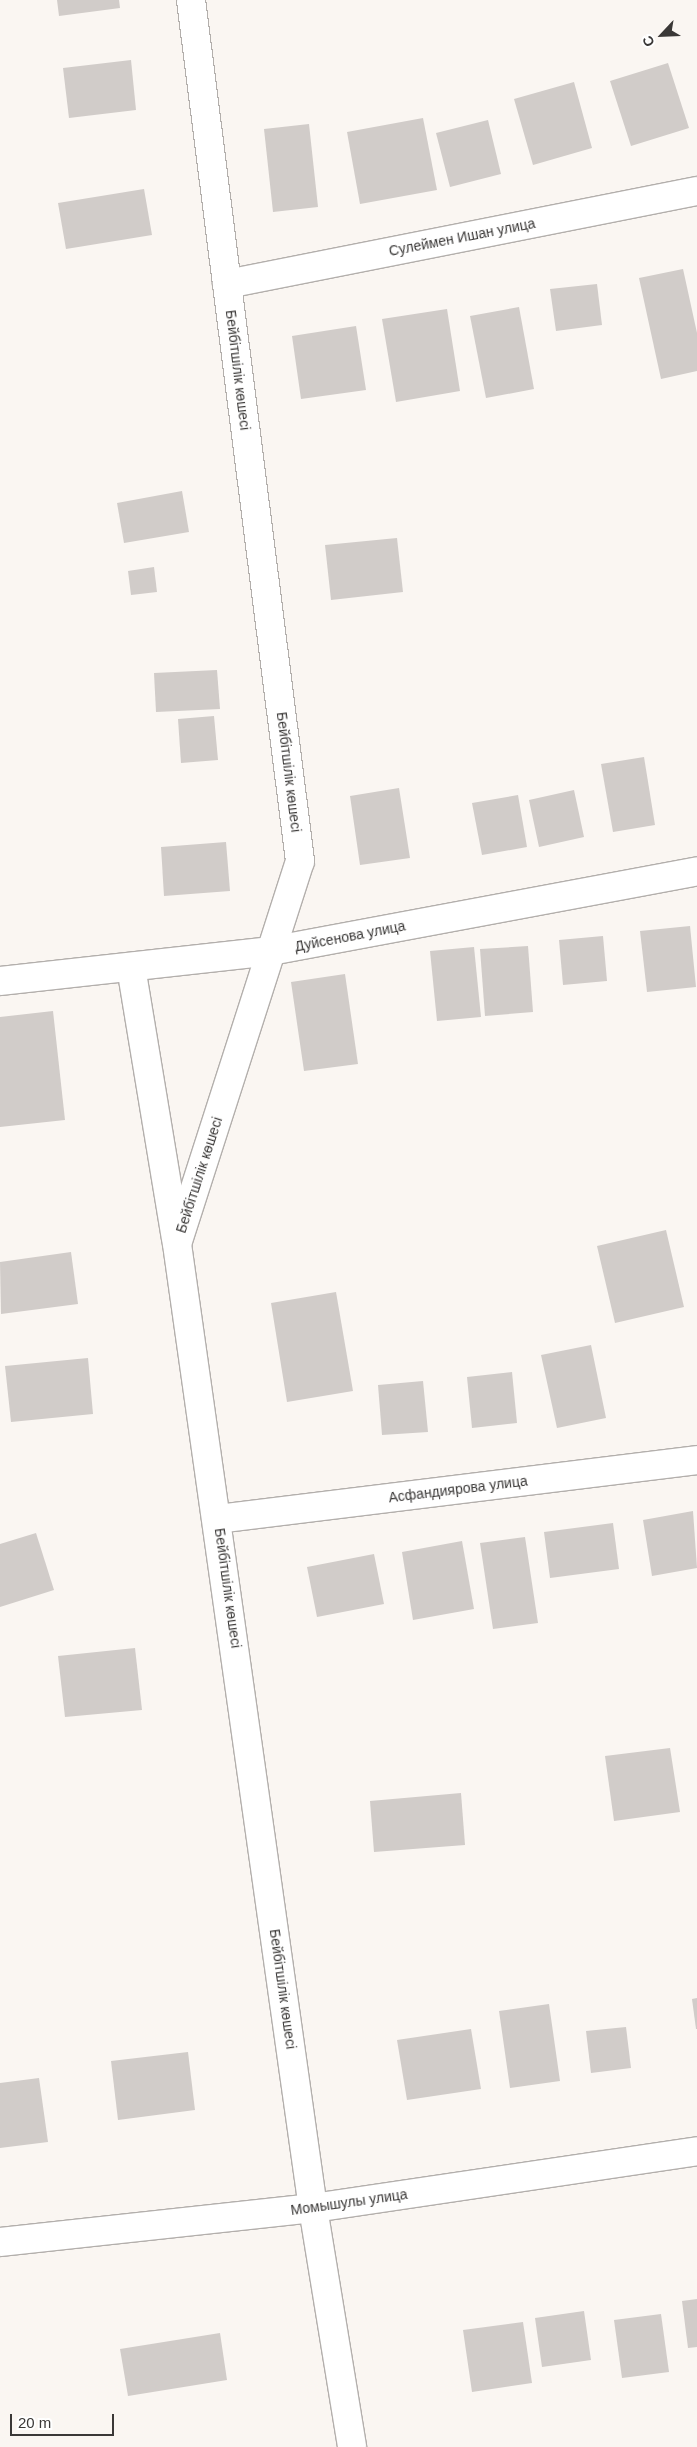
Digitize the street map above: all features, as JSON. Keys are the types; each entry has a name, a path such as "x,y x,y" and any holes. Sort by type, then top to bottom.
{"street":[{"name":"Бейбітшілік көшесі","path":"191,0 300,861 177,1244 218,1519 313,2208 352,2447"},
{"name":"Сулеймен Ишан улица","path":"227,284 697,191"},
{"name":"Дуйсенова улица","path":"0,981 272,951 697,871"},
{"path":"131,967 177,1244"},
{"name":"Асфандиярова улица","path":"218,1519 697,1460"},
{"name":"Момышулы улица","path":"0,2242 313,2208 697,2151"}],"building":[{"path":"57,0 119,0 120,8 59,16"},
{"path":"131,60 136,110 69,118 63,68"},
{"path":"668,63 689,128 631,146 610,81"},
{"path":"574,82 592,148 533,165 514,99"},
{"path":"423,118 437,190 360,204 347,132"},
{"path":"488,120 501,174 450,187 436,133"},
{"path":"309,124 318,207 273,212 264,129"},
{"path":"144,189 152,235 66,249 58,203"},
{"path":"683,269 697,333 697,371 661,379 639,278"},
{"path":"597,284 602,325 556,331 550,289"},
{"path":"519,307 534,389 486,398 470,316"},
{"path":"447,309 460,391 396,402 382,319"},
{"path":"356,326 366,390 301,399 292,336"},
{"path":"182,491 189,532 124,543 117,503"},
{"path":"397,538 403,592 331,600 325,545"},
{"path":"154,567 157,592 131,595 128,571"},
{"path":"217,670 220,709 156,712 154,673"},
{"path":"214,716 218,760 181,763 178,719"},
{"path":"644,757 655,825 613,832 601,764"},
{"path":"399,788 410,858 360,865 350,796"},
{"path":"574,790 584,837 539,847 529,800"},
{"path":"518,795 527,847 482,855 472,803"},
{"path":"226,842 230,891 164,896 161,847"},
{"path":"690,926 696,987 647,992 640,931"},
{"path":"603,936 607,981 563,985 559,940"},
{"path":"528,946 533,1012 485,1016 480,949"},
{"path":"474,947 481,1017 437,1021 430,951"},
{"path":"345,974 358,1064 304,1071 291,982"},
{"path":"53,1011 65,1120 0,1127 0,1017"},
{"path":"666,1230 684,1307 615,1323 597,1246"},
{"path":"71,1252 78,1304 1,1314 0,1262"},
{"path":"336,1292 353,1391 287,1402 271,1303"},
{"path":"591,1345 606,1418 557,1428 541,1355"},
{"path":"88,1358 93,1414 11,1422 5,1366"},
{"path":"512,1372 517,1423 472,1428 467,1377"},
{"path":"423,1381 428,1432 382,1435 378,1385"},
{"path":"693,1511 697,1568 652,1576 643,1520"},
{"path":"613,1523 619,1569 550,1578 544,1532"},
{"path":"36,1533 54,1590 0,1607 0,1544"},
{"path":"525,1537 538,1623 493,1629 480,1543"},
{"path":"462,1541 474,1609 413,1620 402,1552"},
{"path":"374,1554 384,1604 317,1617 307,1567"},
{"path":"135,1648 142,1710 65,1717 58,1656"},
{"path":"670,1748 680,1812 614,1821 605,1756"},
{"path":"461,1793 465,1845 374,1852 370,1801"},
{"path":"697,1998 697,2029 696,2029 692,1999"},
{"path":"549,2004 560,2081 510,2088 499,2011"},
{"path":"626,2027 631,2068 591,2073 586,2031"},
{"path":"471,2029 481,2089 407,2100 397,2040"},
{"path":"188,2052 195,2110 118,2120 111,2061"},
{"path":"39,2078 48,2142 0,2148 0,2083"},
{"path":"697,2299 697,2347 688,2348 682,2301"},
{"path":"584,2311 591,2360 542,2367 535,2318"},
{"path":"661,2314 669,2372 622,2378 614,2320"},
{"path":"523,2322 532,2383 472,2392 463,2330"},
{"path":"220,2333 227,2380 128,2396 120,2349"}]}
